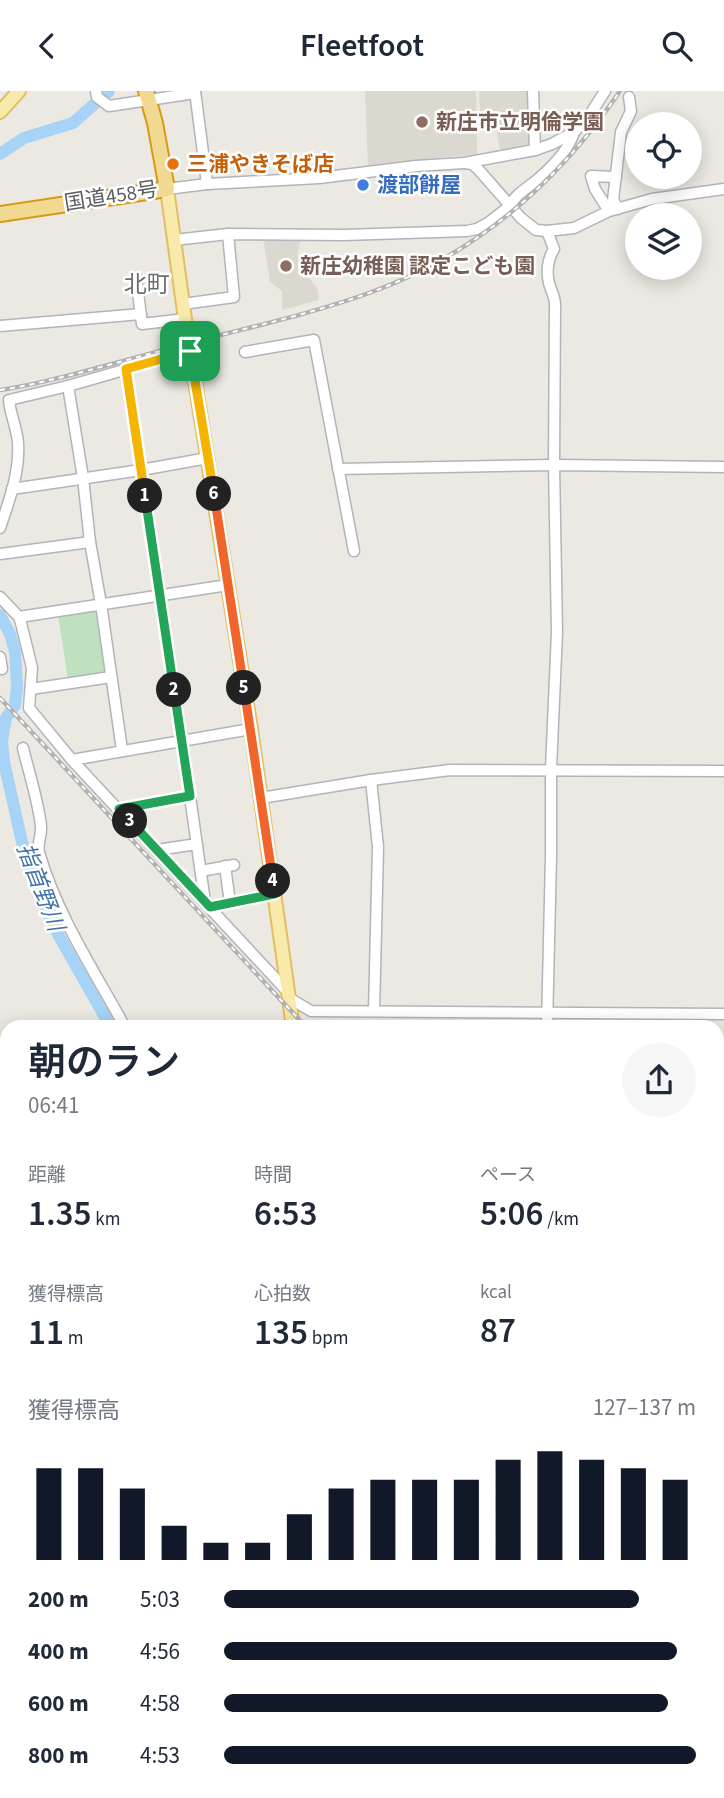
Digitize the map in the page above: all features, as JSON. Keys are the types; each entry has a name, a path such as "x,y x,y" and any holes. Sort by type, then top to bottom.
{"highway":[{"name":"国道458号","path":"0,214 167,189 148,96"}],"main road":[{"path":"0,112 19,91"},
{"path":"167,189 185,319 251,729 292,1020"}],"street":[{"path":"96,91 97,97 109,106 148,96 195,92 207,184"},
{"path":"533,91 535,150"},
{"path":"167,189 319,178 464,163 535,150 574,132 606,91"},
{"path":"614,210 621,132 631,111 629,97"},
{"path":"174,240 228,234 344,235 477,229 510,206 512,200 539,178 570,144 574,132"},
{"path":"464,163 472,164 478,169 521,218 536,230 575,228 614,210 652,199 724,189"},
{"path":"614,210 594,189 591,176 616,177"},
{"path":"547,231 554,249 549,261 548,281 555,296 557,632 551,769 548,1020"},
{"path":"183,304 234,297 228,234"},
{"path":"136,277 142,324 185,319"},
{"path":"0,326 141,314"},
{"path":"245,352 314,340 354,551"},
{"path":"0,528 12,489 17,460 18,443 9,400 190,351"},
{"path":"126,369 207,904"},
{"path":"68,386 122,750"},
{"path":"12,489 208,458"},
{"path":"338,469 554,465 724,467"},
{"path":"0,554 90,542"},
{"path":"19,617 228,585"},
{"path":"0,597 19,617 31,660 32,689 29,708 72,760 288,995 312,1011 724,1014"},
{"path":"0,657 2,669"},
{"path":"32,689 111,677"},
{"path":"72,760 251,729"},
{"path":"23,748 42,829 38,843 51,885 80,948 120,1020"},
{"path":"261,798 450,770 724,771"},
{"path":"371,780 378,847 374,1011"},
{"path":"119,809 190,796"},
{"path":"157,851 197,844"},
{"path":"201,871 230,865 230,903"},
{"path":"207,904 230,903 274,894"}],"shaded area":[{"name":"新庄市立明倫学園","path":"365,91 476,91 477,154 368,165"},
{"path":"479,91 529,91 527,145 500,150 496,128 481,130"},
{"path":"263,237 301,239 297,254 302,269 317,288 319,300 282,310 282,291 270,282"}],"green space":[{"path":"98,610 107,674 68,680 58,616"}],"waterway":[{"name":"指首野川","path":"0,154 24,138 73,123 109,91"},
{"name":"指首野川","path":"0,615 15,651 15,705 6,718 2,741 4,762 24,851 32,878 59,936 106,1020"}],"railway":[{"path":"0,390 67,376 303,314 347,301 408,277 478,237 511,213 569,156 620,91"},
{"path":"0,698 299,1020"}],"place":[{"name":"新庄市立明倫学園","path":"422,122"},
{"name":"三浦やきそば店","path":"173,164"},
{"name":"渡部餅屋","path":"363,185"},
{"name":"新庄幼稚園 認定こども園","path":"286,266"}],"district":[{"name":"北町","path":"147,284"}],"route":[{"path":"190,351 251,729 274,894 210,907 119,809 190,796 126,369 190,351"}]}
